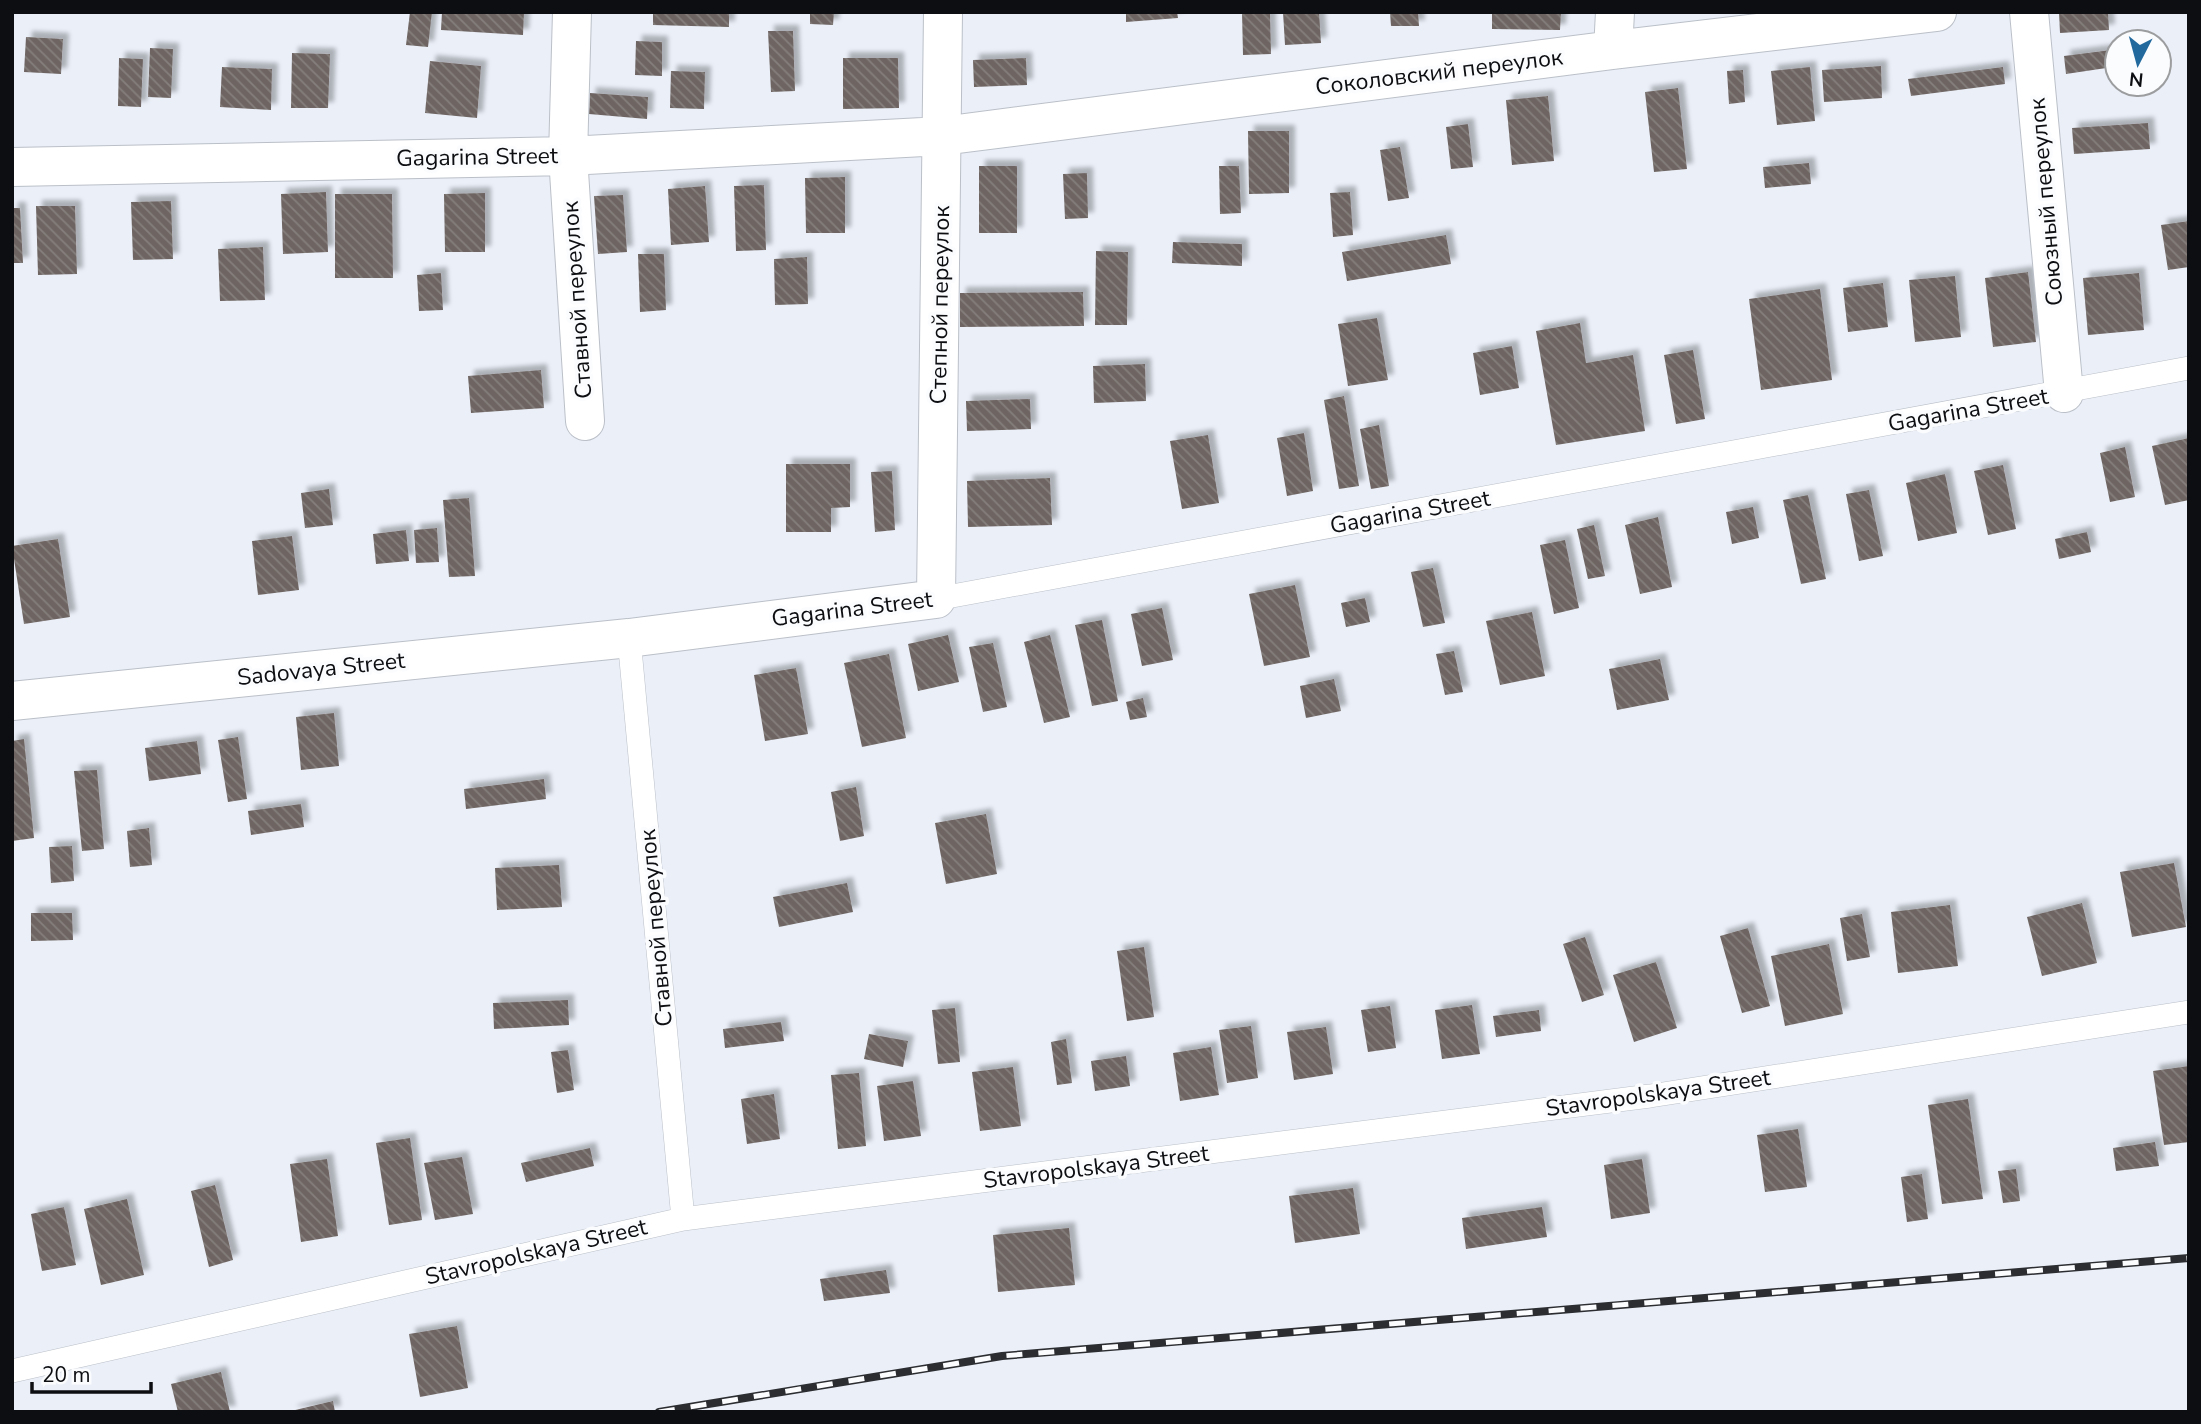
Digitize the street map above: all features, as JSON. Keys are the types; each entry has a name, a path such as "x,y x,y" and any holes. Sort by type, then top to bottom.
{"street":[{"name":"Ставной переулок","path":"572,12 568,156 585,421"},
{"name":"Степной переулок","path":"936,599 943,12"},
{"path":"1613,50 1615,12"},
{"name":"Соколовский переулок","path":"942,136 1613,50 1937,12"},
{"name":"Союзный переулок","path":"2029,12 2063,393"},
{"name":"Gagarina Street","path":"12,167 568,156 942,136"},
{"name":"Gagarina Street","path":"629,638 936,599"},
{"name":"Sadovaya Street","path":"12,701 629,638"}],"lane":[{"name":"Gagarina Street","path":"936,599 2189,368"},
{"name":"Ставной переулок","path":"629,638 683,1219"},
{"name":"Stavropolskaya Street","path":"12,1371 683,1219 1650,1096 2189,1012"}],"building":[{"path":"410,12 432,12 428,47 406,45"},
{"path":"442,12 524,12 523,35 441,30"},
{"path":"653,12 729,12 729,27 653,25"},
{"path":"810,12 834,12 833,25 810,24"},
{"path":"1126,12 1177,12 1178,18 1126,22"},
{"path":"1242,12 1270,12 1271,54 1243,55"},
{"path":"1283,12 1319,12 1321,43 1285,45"},
{"path":"1390,12 1418,12 1419,26 1391,26"},
{"path":"1492,12 1561,12 1560,30 1492,29"},
{"path":"2059,12 2108,12 2109,28 2060,33"},
{"path":"768,31 793,31 795,91 771,92"},
{"path":"26,37 63,39 61,74 24,72"},
{"path":"636,41 662,42 662,76 635,75"},
{"path":"150,48 173,49 171,98 148,97"},
{"path":"2103,51 2103,68 2066,74 2064,56"},
{"path":"292,53 330,54 328,108 291,108"},
{"path":"119,58 143,59 141,107 118,106"},
{"path":"843,58 898,58 899,108 843,109"},
{"path":"1026,58 1027,85 974,87 973,60"},
{"path":"430,61 481,66 477,118 425,113"},
{"path":"1881,66 1882,98 1824,102 1822,70"},
{"path":"222,67 272,69 271,110 220,107"},
{"path":"1810,67 1815,121 1777,125 1771,71"},
{"path":"2003,67 2005,84 1911,96 1908,79"},
{"path":"1743,70 1745,102 1729,104 1727,71"},
{"path":"671,71 705,72 704,109 670,108"},
{"path":"1678,88 1687,169 1654,172 1645,92"},
{"path":"590,93 648,97 647,119 589,114"},
{"path":"1548,96 1554,161 1512,165 1506,100"},
{"path":"2148,123 2150,149 2074,154 2072,128"},
{"path":"1468,124 1473,167 1451,169 1446,127"},
{"path":"1248,131 1289,131 1289,193 1249,194"},
{"path":"1400,147 1409,198 1388,201 1380,150"},
{"path":"1809,163 1811,184 1765,188 1763,167"},
{"path":"979,166 1017,166 1017,233 979,233"},
{"path":"1219,166 1239,166 1241,213 1220,214"},
{"path":"1087,173 1088,218 1065,219 1063,174"},
{"path":"845,177 845,233 806,233 805,178"},
{"path":"764,185 766,250 736,251 734,186"},
{"path":"705,186 709,242 671,245 668,189"},
{"path":"326,192 328,252 283,254 281,194"},
{"path":"1350,192 1353,235 1333,237 1330,193"},
{"path":"485,193 485,252 445,252 444,194"},
{"path":"335,194 392,194 393,278 335,278"},
{"path":"623,195 627,252 598,254 594,196"},
{"path":"171,201 173,259 133,260 131,202"},
{"path":"36,206 75,206 77,274 38,275"},
{"path":"12,208 20,208 23,263 12,263"},
{"path":"2189,221 2189,267 2168,270 2161,225"},
{"path":"1446,235 1451,264 1347,281 1342,252"},
{"path":"1173,242 1242,244 1242,266 1172,263"},
{"path":"263,247 265,300 220,301 218,249"},
{"path":"1096,251 1128,252 1127,325 1095,325"},
{"path":"638,254 664,254 666,310 640,312"},
{"path":"807,257 808,304 775,305 774,259"},
{"path":"2028,272 2036,342 1993,347 1985,278"},
{"path":"441,273 443,310 419,311 417,275"},
{"path":"2139,273 2144,330 2088,335 2083,278"},
{"path":"1955,276 1961,337 1915,342 1909,280"},
{"path":"1883,283 1888,327 1848,332 1843,288"},
{"path":"1820,289 1832,380 1761,390 1749,299"},
{"path":"1083,292 1084,326 960,327 960,293"},
{"path":"1377,318 1388,380 1348,386 1338,324"},
{"path":"1580,323 1586,363 1633,355 1645,431 1556,445 1536,331"},
{"path":"1512,346 1519,388 1480,395 1473,353"},
{"path":"1693,350 1705,419 1676,424 1664,355"},
{"path":"1145,364 1146,401 1094,403 1093,366"},
{"path":"541,370 544,408 471,413 468,376"},
{"path":"1344,396 1359,486 1339,489 1324,400"},
{"path":"1030,399 1031,429 967,431 966,401"},
{"path":"1379,425 1389,486 1371,489 1360,429"},
{"path":"1304,433 1313,491 1287,496 1277,438"},
{"path":"1208,435 1219,503 1182,509 1170,441"},
{"path":"2189,438 2189,500 2165,505 2152,446"},
{"path":"2125,447 2135,497 2110,502 2100,453"},
{"path":"786,464 850,464 850,507 831,508 831,532 786,532"},
{"path":"2003,465 2016,529 1988,535 1974,471"},
{"path":"892,471 895,530 875,532 871,472"},
{"path":"1945,474 1957,533 1918,541 1906,483"},
{"path":"1050,478 1052,525 968,527 967,481"},
{"path":"329,489 333,525 305,528 301,493"},
{"path":"1869,490 1883,556 1859,561 1846,494"},
{"path":"1808,495 1826,579 1801,584 1783,500"},
{"path":"469,498 475,576 449,577 443,500"},
{"path":"1753,507 1759,538 1732,544 1726,512"},
{"path":"1658,517 1672,587 1640,594 1625,525"},
{"path":"1594,525 1605,576 1588,579 1577,529"},
{"path":"437,528 439,562 416,563 414,530"},
{"path":"406,530 409,561 376,564 373,534"},
{"path":"2087,532 2091,552 2059,559 2055,539"},
{"path":"292,536 299,590 258,595 252,541"},
{"path":"58,539 70,617 24,624 12,546"},
{"path":"1565,540 1579,608 1554,614 1540,545"},
{"path":"1433,568 1445,623 1423,627 1411,572"},
{"path":"1295,585 1310,657 1264,666 1249,594"},
{"path":"1365,598 1370,622 1346,627 1341,603"},
{"path":"1162,608 1173,660 1142,666 1131,614"},
{"path":"1532,612 1545,676 1500,685 1486,621"},
{"path":"1102,620 1118,701 1092,706 1075,625"},
{"path":"948,635 959,682 918,691 908,644"},
{"path":"1050,635 1070,717 1044,723 1024,642"},
{"path":"993,643 1007,707 983,712 969,647"},
{"path":"1454,651 1463,692 1445,695 1436,654"},
{"path":"889,654 906,738 862,747 844,663"},
{"path":"1660,659 1669,700 1617,710 1609,669"},
{"path":"796,668 808,734 765,741 754,675"},
{"path":"1334,679 1341,711 1306,718 1300,686"},
{"path":"1143,698 1147,717 1130,720 1126,702"},
{"path":"334,713 339,766 301,770 296,717"},
{"path":"238,737 247,799 228,802 218,740"},
{"path":"24,739 34,838 12,841 12,741"},
{"path":"197,741 201,774 149,781 145,748"},
{"path":"97,770 104,849 82,851 74,771"},
{"path":"544,779 546,799 466,809 464,789"},
{"path":"856,787 864,836 840,841 831,792"},
{"path":"301,804 304,827 251,835 248,811"},
{"path":"986,814 997,874 946,884 935,823"},
{"path":"149,828 152,865 130,867 127,831"},
{"path":"72,846 74,881 51,883 49,847"},
{"path":"2174,863 2186,927 2132,937 2120,872"},
{"path":"559,865 562,907 497,910 495,868"},
{"path":"847,883 853,912 779,927 773,897"},
{"path":"2082,903 2097,963 2042,976 2027,917"},
{"path":"1950,905 1958,966 1898,973 1891,912"},
{"path":"31,913 72,913 73,940 31,941"},
{"path":"1862,914 1870,957 1847,961 1840,918"},
{"path":"1748,928 1770,1006 1742,1013 1720,936"},
{"path":"1585,937 1604,995 1582,1002 1563,944"},
{"path":"1829,944 1843,1014 1785,1026 1771,956"},
{"path":"1144,947 1154,1017 1127,1021 1117,951"},
{"path":"1656,962 1677,1028 1634,1042 1613,975"},
{"path":"568,1000 569,1025 494,1029 493,1003"},
{"path":"1472,1005 1480,1054 1442,1059 1435,1010"},
{"path":"1390,1006 1396,1048 1368,1052 1361,1010"},
{"path":"955,1008 960,1062 938,1064 932,1010"},
{"path":"1539,1010 1541,1031 1496,1037 1493,1016"},
{"path":"781,1022 784,1041 725,1048 723,1029"},
{"path":"1251,1026 1258,1078 1227,1083 1219,1030"},
{"path":"1326,1027 1333,1074 1294,1080 1287,1032"},
{"path":"869,1034 908,1041 903,1067 864,1059"},
{"path":"1066,1039 1072,1083 1057,1085 1051,1042"},
{"path":"1211,1047 1219,1095 1180,1101 1173,1053"},
{"path":"568,1050 574,1090 557,1093 551,1052"},
{"path":"1126,1056 1130,1086 1095,1091 1091,1061"},
{"path":"2189,1066 2189,1142 2164,1145 2153,1071"},
{"path":"1013,1067 1021,1126 980,1131 972,1072"},
{"path":"859,1073 866,1146 838,1149 831,1075"},
{"path":"913,1081 921,1136 884,1141 877,1086"},
{"path":"774,1094 780,1139 747,1144 741,1099"},
{"path":"1968,1099 1983,1199 1942,1204 1928,1105"},
{"path":"1798,1129 1807,1187 1765,1192 1757,1135"},
{"path":"410,1138 422,1220 389,1225 376,1143"},
{"path":"2155,1142 2159,1166 2116,1171 2113,1148"},
{"path":"590,1148 594,1166 526,1182 521,1163"},
{"path":"462,1157 473,1214 435,1220 424,1163"},
{"path":"327,1159 338,1236 301,1242 290,1164"},
{"path":"1642,1159 1650,1213 1611,1219 1604,1165"},
{"path":"2016,1169 2020,1201 2003,1203 1998,1171"},
{"path":"1922,1174 1928,1219 1907,1222 1901,1177"},
{"path":"215,1185 233,1260 209,1267 191,1191"},
{"path":"1353,1188 1360,1234 1295,1243 1289,1196"},
{"path":"127,1199 144,1275 101,1285 84,1209"},
{"path":"64,1207 76,1265 42,1271 31,1214"},
{"path":"1542,1207 1547,1237 1466,1249 1462,1218"},
{"path":"1069,1228 1075,1285 998,1292 993,1235"},
{"path":"886,1270 890,1293 824,1301 820,1279"},
{"path":"457,1326 468,1388 420,1397 409,1334"},
{"path":"221,1372 230,1412 178,1412 171,1384"},
{"path":"333,1401 335,1412 291,1412 291,1411"}],"railway":[{"path":"659,1412 1002,1356 2189,1258"}]}
